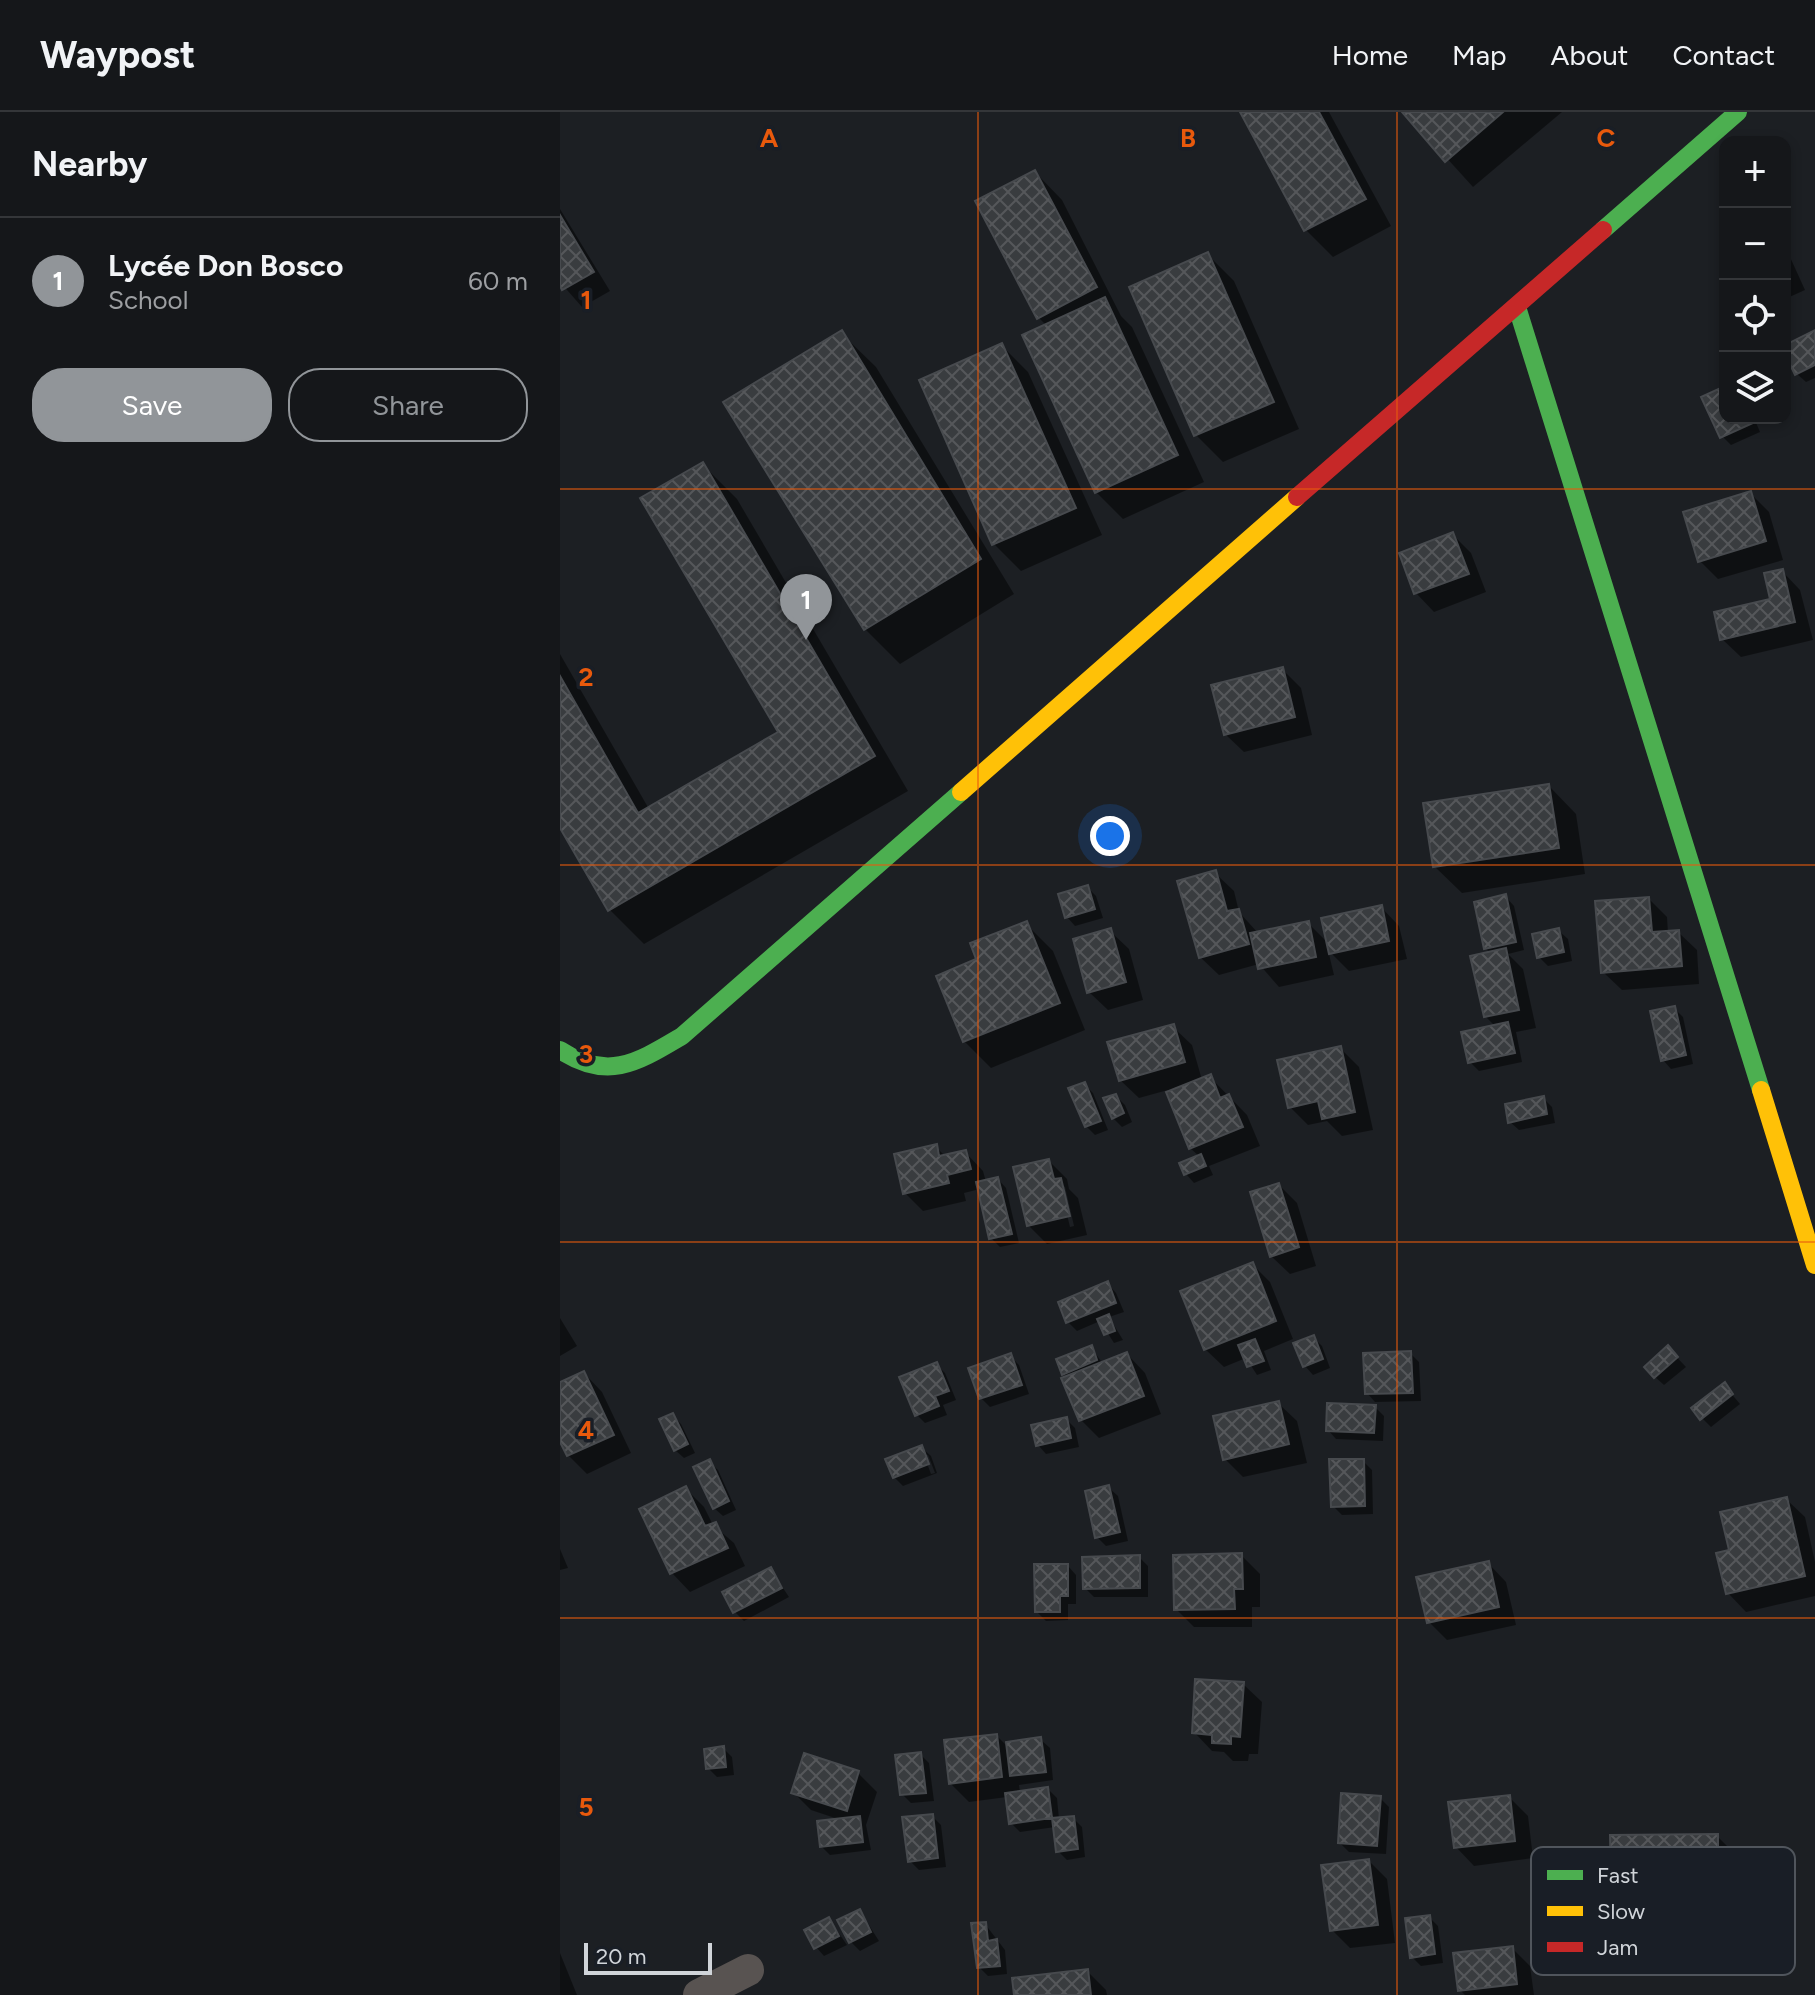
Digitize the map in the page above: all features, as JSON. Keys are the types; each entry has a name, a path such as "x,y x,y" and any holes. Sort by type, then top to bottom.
{"street":[{"path":"560,1050 579,1065 629,1067 682,1036 1738,112"},
{"path":"1517,307 1815,1265"},
{"path":"699,1995 748,1970"}],"building":[{"path":"1240,112 1319,112 1366,199 1304,231"},
{"path":"1402,112 1503,112 1445,162"},
{"path":"1035,170 1097,287 1037,319 975,201"},
{"path":"560,215 594,272 562,290 560,286"},
{"path":"1208,252 1274,402 1194,436 1129,287"},
{"path":"1105,297 1178,455 1095,493 1022,335"},
{"path":"842,330 981,559 864,630 723,402"},
{"path":"1815,330 1815,365 1795,375 1791,367 1791,342"},
{"path":"1002,343 1076,508 992,545 919,380"},
{"path":"1719,389 1719,424 1751,424 1720,438 1701,397"},
{"path":"703,462 875,756 608,911 560,828 560,676 638,813 778,732 640,498"},
{"path":"1751,491 1766,541 1698,562 1683,512"},
{"path":"1453,532 1469,574 1414,594 1399,553"},
{"path":"1783,569 1795,622 1720,640 1714,612 1770,599 1764,573"},
{"path":"1283,667 1295,717 1224,735 1211,685"},
{"path":"1549,784 1559,848 1433,867 1423,803"},
{"path":"1216,870 1227,911 1239,909 1249,944 1199,958 1177,881"},
{"path":"1088,885 1095,909 1065,918 1058,894"},
{"path":"1506,894 1516,942 1484,949 1474,902"},
{"path":"1649,897 1652,932 1679,930 1682,966 1601,973 1595,901"},
{"path":"1382,905 1389,941 1329,954 1321,918"},
{"path":"1027,921 1060,1003 963,1042 936,976 976,959 970,943"},
{"path":"1309,921 1316,957 1258,969 1250,933"},
{"path":"1111,928 1126,982 1087,993 1073,939"},
{"path":"1559,928 1564,952 1537,958 1532,934"},
{"path":"1506,948 1519,1010 1484,1017 1470,956"},
{"path":"1675,1006 1686,1055 1661,1061 1650,1011"},
{"path":"1508,1022 1515,1053 1468,1063 1461,1032"},
{"path":"1174,1024 1185,1062 1119,1081 1107,1042"},
{"path":"1341,1046 1355,1112 1322,1119 1318,1101 1288,1108 1277,1060"},
{"path":"1211,1074 1220,1098 1229,1094 1243,1127 1189,1149 1166,1092"},
{"path":"1085,1082 1101,1121 1085,1127 1068,1088"},
{"path":"1116,1094 1124,1113 1112,1119 1103,1098"},
{"path":"1544,1096 1547,1114 1508,1123 1505,1104"},
{"path":"937,1144 939,1156 966,1150 971,1169 947,1175 949,1183 903,1194 894,1154"},
{"path":"1201,1154 1206,1166 1184,1175 1179,1163"},
{"path":"1049,1159 1054,1179 1061,1178 1070,1216 1027,1226 1013,1167"},
{"path":"998,1177 1012,1234 989,1239 976,1182"},
{"path":"1279,1183 1299,1247 1270,1257 1250,1192"},
{"path":"1253,1262 1276,1321 1204,1350 1180,1291"},
{"path":"1108,1281 1116,1303 1066,1323 1058,1302"},
{"path":"1109,1314 1115,1331 1104,1335 1097,1319"},
{"path":"1314,1335 1323,1359 1303,1367 1293,1343"},
{"path":"1255,1339 1264,1361 1247,1367 1238,1345"},
{"path":"1092,1345 1097,1360 1062,1375 1056,1359"},
{"path":"1668,1345 1678,1357 1654,1378 1644,1367"},
{"path":"1411,1351 1413,1393 1365,1394 1363,1353"},
{"path":"1127,1352 1144,1396 1079,1421 1061,1378"},
{"path":"1011,1353 1022,1385 979,1399 968,1368"},
{"path":"937,1362 949,1391 935,1396 939,1406 915,1416 899,1377"},
{"path":"584,1371 614,1435 567,1456 560,1442 560,1382"},
{"path":"1725,1382 1733,1394 1700,1420 1691,1408"},
{"path":"1279,1401 1289,1444 1223,1460 1213,1416"},
{"path":"1327,1403 1376,1405 1374,1433 1326,1431"},
{"path":"673,1413 688,1444 674,1451 659,1419"},
{"path":"1067,1417 1071,1438 1036,1446 1031,1425"},
{"path":"922,1445 929,1464 893,1478 885,1459"},
{"path":"710,1459 729,1501 713,1509 693,1467"},
{"path":"1329,1459 1364,1459 1365,1506 1331,1507"},
{"path":"1109,1485 1120,1532 1095,1538 1085,1491"},
{"path":"686,1486 705,1526 716,1522 728,1548 670,1574 639,1509"},
{"path":"1787,1497 1805,1576 1726,1594 1716,1553 1729,1550 1720,1512"},
{"path":"1242,1553 1243,1589 1234,1589 1235,1609 1174,1610 1173,1555"},
{"path":"1140,1555 1140,1588 1083,1589 1082,1557"},
{"path":"1489,1561 1499,1607 1427,1623 1416,1577"},
{"path":"1034,1564 1068,1564 1068,1596 1060,1596 1060,1612 1035,1612"},
{"path":"771,1567 782,1588 733,1613 722,1592"},
{"path":"1195,1679 1244,1682 1240,1737 1231,1736 1231,1744 1212,1743 1212,1735 1192,1733"},
{"path":"997,1734 1002,1777 949,1784 944,1740"},
{"path":"1041,1737 1046,1772 1010,1776 1006,1742"},
{"path":"724,1746 726,1767 706,1769 704,1749"},
{"path":"921,1752 926,1793 900,1795 895,1755"},
{"path":"804,1753 859,1771 847,1811 791,1793"},
{"path":"1048,1787 1052,1818 1009,1824 1005,1793"},
{"path":"1341,1793 1381,1796 1377,1846 1338,1843"},
{"path":"1510,1795 1515,1841 1454,1848 1448,1802"},
{"path":"933,1814 938,1858 908,1862 902,1817"},
{"path":"860,1816 863,1842 820,1847 817,1821"},
{"path":"1074,1816 1078,1849 1056,1852 1052,1818"},
{"path":"1718,1834 1718,1847 1610,1847 1610,1835"},
{"path":"1369,1859 1378,1925 1330,1931 1321,1865"},
{"path":"860,1909 871,1932 849,1943 837,1920"},
{"path":"1430,1915 1435,1954 1410,1958 1405,1918"},
{"path":"829,1917 839,1936 814,1949 804,1930"},
{"path":"986,1922 988,1941 997,1939 1000,1966 977,1968 971,1923"},
{"path":"1513,1946 1517,1984 1458,1991 1453,1953"},
{"path":"1088,1969 1091,1995 1014,1995 1012,1978"}],"traffic: fast":[{"path":"1603,230 1738,112"},
{"path":"1517,307 1761,1090"},
{"path":"560,1050 593,1065 622,1065 651,1054 682,1036 961,792"}],"traffic: slow":[{"path":"961,792 1297,497"},
{"path":"1761,1090 1815,1265"}],"traffic: jam":[{"path":"1297,497 1603,230"}],"place":[{"name":"Lycée Don Bosco","path":"806,640"}]}
